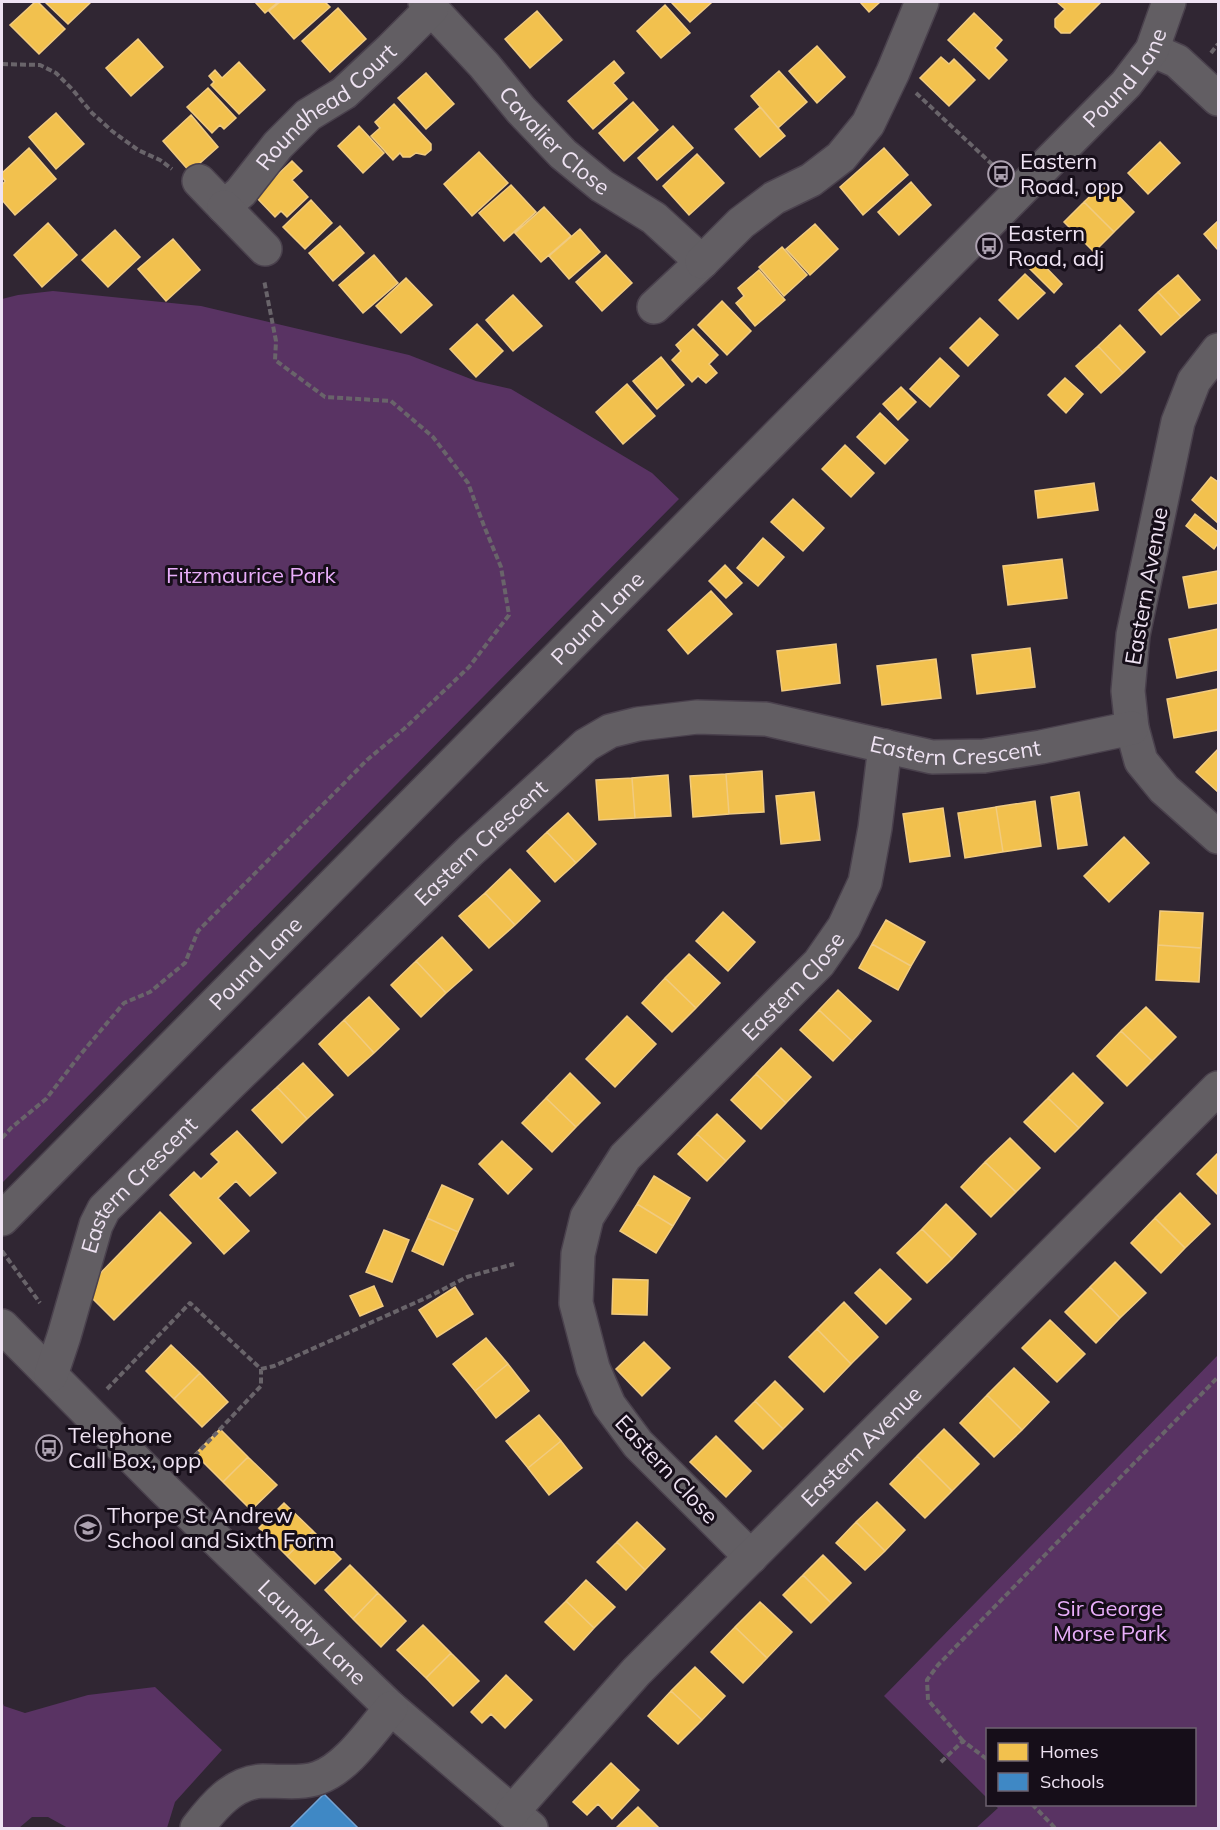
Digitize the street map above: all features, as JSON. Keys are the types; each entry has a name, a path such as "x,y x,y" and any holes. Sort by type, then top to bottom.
{"street":[{"path":"654,307 741,223 774,198 811,180 842,157 868,124 893,72 922,2"},
{"name":"Pound Lane","path":"2,1219 1126,84 1152,50 1169,2"},
{"name":"Roundhead Court","path":"224,207 241,192 278,145 309,116 344,93 391,49 428,5"},
{"name":"Cavalier Close","path":"428,5 563,154 602,186 654,218 702,262"},
{"path":"1152,50 1177,61 1218,99"},
{"path":"199,181 265,249"},
{"name":"Eastern Avenue","path":"1218,350 1194,381 1178,422 1133,635 1128,691 1132,728 1141,762 1164,789 1218,837"},
{"name":"Eastern Crescent","path":"51,1375 96,1225 104,1209 469,852 586,745 610,731 638,724 698,717 766,719 932,757 984,756 1132,728"},
{"name":"Eastern Close","path":"751,1557 638,1444 609,1406 593,1368 576,1303 578,1254 587,1217 625,1157 819,963 844,927 866,882 885,746"},
{"name":"Eastern Avenue","path":"522,1820 636,1672 1218,1088"},
{"name":"Laundry Lane","path":"2,1326 163,1488 391,1708 522,1820"},
{"path":"197,1828 216,1804 240,1787 261,1781 285,1783 318,1779 344,1764 391,1708"}],"path":[{"path":"2,64 40,65 56,73 92,113 138,150 160,160 179,174 190,187 199,181"},
{"path":"893,72 996,168 986,178 1010,201"},
{"path":"2,1138 45,1099 124,1003 150,992 185,963 198,931 367,760 404,729 469,667 509,615 501,567 468,483 433,437 392,401 325,397 275,360 276,341 264,282 265,249"},
{"path":"2,1250 64,1336"},
{"path":"261,1369 274,1366 346,1334 467,1277 514,1264"},
{"path":"87,1410 190,1304 261,1369 261,1386 163,1488"},
{"path":"986,1760 963,1741 928,1700 927,1680 938,1665 1218,1377"},
{"path":"941,1762 963,1741"},
{"path":"1034,1806 1055,1828"}],"green space":[{"name":"Fitzmaurice Park","path":"53,291 201,306 409,355 476,381 511,389 652,473 679,499 2,1183 2,299"},
{"name":"Sir George Morse Park","path":"1218,1355 1218,1828 976,1828 998,1808 995,1806 1196,1806 1196,1728 986,1728 986,1797 884,1696"},
{"path":"155,1687 222,1750 175,1802 167,1828 68,1828 48,1817 32,1817 19,1828 2,1828 2,1701 4,1706 25,1713 88,1695"}],"building: Homes":[{"path":"35,2 38,2 65,29 39,54 10,25"},
{"path":"45,2 91,2 68,24"},
{"path":"255,2 278,2 265,13"},
{"path":"280,2 325,2 330,7 294,39 269,11"},
{"path":"671,2 710,2 711,3 690,22"},
{"path":"860,2 880,2 869,12"},
{"path":"1057,2 1101,2 1070,33 1061,33 1055,27 1055,19 1065,9"},
{"path":"665,5 690,33 661,58 637,31"},
{"path":"338,8 366,39 330,72 302,41"},
{"path":"537,11 562,40 530,68 505,39"},
{"path":"974,13 1002,40 995,48 1007,60 989,79 948,40"},
{"path":"138,39 163,67 131,96 106,68"},
{"path":"817,46 845,77 817,103 789,71"},
{"path":"941,57 949,64 954,59 975,80 949,106 920,78"},
{"path":"614,61 624,73 613,83 627,99 593,129 568,101"},
{"path":"239,62 265,90 239,114 211,85 214,82 209,76 215,70 222,78"},
{"path":"779,71 807,102 778,128 751,96"},
{"path":"426,73 454,104 426,129 398,98"},
{"path":"208,88 236,118 224,129 220,125 212,133 187,107"},
{"path":"633,102 658,130 624,161 599,133"},
{"path":"394,104 431,144 431,150 425,155 416,153 410,157 403,157 400,153 393,160 371,136 380,128 375,122"},
{"path":"760,107 785,136 760,157 735,129"},
{"path":"56,113 84,144 56,169 29,137"},
{"path":"191,115 218,147 190,172 163,141"},
{"path":"359,126 384,153 363,173 338,146"},
{"path":"673,126 693,148 657,180 638,158"},
{"path":"1160,142 1180,163 1148,194 1128,173"},
{"path":"29,148 56,179 15,215 2,200 2,185 5,181 2,173"},
{"path":"884,148 908,175 863,215 840,187"},
{"path":"479,152 508,183 472,216 444,184"},
{"path":"697,154 724,183 689,215 663,186"},
{"path":"292,161 302,171 292,180 308,197 287,217 281,211 275,217 255,196"},
{"path":"911,182 931,205 899,235 878,212"},
{"path":"1105,182 1134,212 1114,232 1084,202"},
{"path":"511,185 536,212 504,241 479,213"},
{"path":"311,200 332,223 305,249 283,227"},
{"path":"1084,202 1114,232 1094,252 1064,222"},
{"path":"544,207 571,236 541,262 515,233"},
{"path":"1218,221 1218,250 1204,234"},
{"path":"48,223 77,255 42,287 14,255"},
{"path":"815,224 838,249 810,275 786,249"},
{"path":"340,226 364,253 333,281 309,253"},
{"path":"580,229 600,252 569,279 549,256"},
{"path":"115,230 140,257 108,287 82,260"},
{"path":"173,239 200,270 166,301 138,269"},
{"path":"782,247 807,275 784,296 759,267"},
{"path":"374,255 398,283 363,313 339,285"},
{"path":"606,255 632,283 602,311 576,282"},
{"path":"1034,255 1062,284 1054,293 1025,264"},
{"path":"759,270 785,300 755,326 736,303 744,296 738,288"},
{"path":"1025,274 1045,293 1018,319 999,300"},
{"path":"1178,275 1200,300 1181,317 1158,292"},
{"path":"406,278 432,305 401,333 376,306"},
{"path":"1158,292 1181,317 1161,335 1139,310"},
{"path":"513,295 542,326 513,351 486,320"},
{"path":"722,301 751,331 727,355 698,325"},
{"path":"980,318 998,335 968,366 950,348"},
{"path":"477,324 503,351 476,377 450,349"},
{"path":"1120,325 1145,352 1123,373 1098,346"},
{"path":"693,329 718,355 709,364 717,373 706,383 698,376 692,382 672,360 681,351 676,345"},
{"path":"1098,346 1123,373 1101,393 1076,366"},
{"path":"661,357 684,385 657,409 633,381"},
{"path":"940,358 959,376 930,407 910,389"},
{"path":"1065,378 1083,394 1066,413 1048,395"},
{"path":"627,384 655,416 623,444 596,412"},
{"path":"901,387 916,402 898,420 883,404"},
{"path":"880,413 908,440 885,464 857,437"},
{"path":"845,445 874,473 851,497 822,469"},
{"path":"1211,477 1218,482 1218,523 1192,500"},
{"path":"1094,483 1098,510 1038,518 1035,491"},
{"path":"793,499 824,528 803,551 771,522"},
{"path":"1195,514 1218,532 1218,543 1214,549 1186,526"},
{"path":"763,538 784,557 758,586 737,568"},
{"path":"1062,559 1067,598 1008,605 1003,566"},
{"path":"725,565 742,583 726,598 709,581"},
{"path":"1218,571 1218,603 1189,608 1183,577"},
{"path":"711,591 732,614 688,654 668,630"},
{"path":"1218,629 1218,670 1177,678 1169,639"},
{"path":"836,644 840,683 782,691 777,651"},
{"path":"1030,648 1035,687 977,694 972,655"},
{"path":"936,659 941,698 882,705 877,666"},
{"path":"1218,689 1218,730 1174,738 1167,699"},
{"path":"1218,749 1218,792 1196,772"},
{"path":"762,771 764,812 729,814 726,774"},
{"path":"726,774 729,814 693,817 690,776"},
{"path":"668,775 671,816 635,818 632,778"},
{"path":"632,778 635,818 599,820 596,780"},
{"path":"814,792 820,840 781,844 776,796"},
{"path":"1079,792 1087,845 1058,849 1051,797"},
{"path":"1035,801 1041,846 1003,852 996,807"},
{"path":"996,807 1003,852 965,858 958,813"},
{"path":"943,808 950,856 910,862 903,814"},
{"path":"568,813 596,844 576,863 547,832"},
{"path":"547,832 576,863 555,882 527,851"},
{"path":"1124,837 1149,863 1109,902 1084,876"},
{"path":"510,869 540,901 515,925 485,893"},
{"path":"485,893 515,925 489,948 459,916"},
{"path":"1160,911 1203,913 1201,948 1158,945"},
{"path":"723,912 755,942 728,971 696,941"},
{"path":"886,920 925,942 911,966 872,944"},
{"path":"442,937 472,970 446,993 416,961"},
{"path":"872,944 911,966 898,990 859,968"},
{"path":"1158,945 1201,948 1199,982 1156,980"},
{"path":"689,954 720,983 696,1008 665,978"},
{"path":"416,961 446,993 421,1017 391,985"},
{"path":"665,978 696,1008 672,1032 642,1003"},
{"path":"838,990 871,1021 852,1041 819,1010"},
{"path":"369,997 399,1029 374,1053 344,1020"},
{"path":"1146,1007 1176,1037 1152,1061 1121,1031"},
{"path":"819,1010 852,1041 833,1061 800,1030"},
{"path":"627,1016 656,1044 615,1087 586,1059"},
{"path":"344,1020 374,1053 348,1076 319,1044"},
{"path":"1121,1031 1152,1061 1127,1086 1097,1056"},
{"path":"781,1048 811,1077 786,1103 756,1074"},
{"path":"303,1063 333,1095 307,1119 277,1087"},
{"path":"570,1073 600,1103 576,1127 546,1098"},
{"path":"1073,1073 1103,1103 1079,1128 1048,1098"},
{"path":"756,1074 786,1103 761,1129 731,1100"},
{"path":"277,1087 307,1119 282,1143 252,1110"},
{"path":"546,1098 576,1127 552,1152 522,1123"},
{"path":"1048,1098 1079,1128 1055,1152 1024,1122"},
{"path":"717,1114 745,1141 726,1161 697,1134"},
{"path":"237,1131 276,1173 250,1196 236,1181 218,1198 249,1231 224,1254 170,1195 194,1172 201,1179 219,1162 211,1154"},
{"path":"697,1134 726,1161 707,1181 678,1154"},
{"path":"1010,1138 1040,1168 1016,1192 985,1162"},
{"path":"502,1141 532,1169 508,1194 479,1164"},
{"path":"1218,1153 1218,1195 1197,1174"},
{"path":"985,1162 1016,1192 991,1217 961,1187"},
{"path":"654,1176 690,1198 673,1226 637,1204"},
{"path":"442,1185 473,1199 458,1232 427,1218"},
{"path":"1180,1193 1210,1224 1185,1248 1155,1218"},
{"path":"637,1204 673,1226 656,1253 620,1231"},
{"path":"946,1204 976,1234 952,1259 922,1229"},
{"path":"160,1212 191,1243 114,1320 84,1290"},
{"path":"427,1218 458,1232 443,1265 412,1251"},
{"path":"1155,1218 1185,1248 1161,1273 1131,1243"},
{"path":"922,1229 952,1259 927,1283 897,1253"},
{"path":"384,1230 409,1240 392,1282 366,1272"},
{"path":"1115,1262 1146,1293 1120,1318 1090,1287"},
{"path":"880,1269 911,1299 886,1324 855,1293"},
{"path":"613,1279 648,1280 647,1315 612,1314"},
{"path":"374,1286 383,1306 360,1316 350,1296"},
{"path":"455,1287 473,1314 437,1337 419,1310"},
{"path":"1090,1287 1120,1318 1096,1343 1065,1312"},
{"path":"844,1302 878,1337 851,1364 817,1329"},
{"path":"1050,1320 1085,1354 1057,1382 1022,1348"},
{"path":"817,1329 851,1364 824,1392 789,1357"},
{"path":"486,1338 508,1364 475,1391 453,1364"},
{"path":"644,1342 670,1368 642,1396 616,1369"},
{"path":"171,1345 200,1373 174,1399 146,1371"},
{"path":"508,1364 529,1391 496,1418 475,1391"},
{"path":"1014,1368 1049,1402 1022,1430 987,1395"},
{"path":"200,1373 228,1402 202,1427 174,1399"},
{"path":"775,1381 803,1409 783,1429 755,1401"},
{"path":"987,1395 1022,1430 994,1457 960,1423"},
{"path":"755,1401 783,1429 763,1449 735,1421"},
{"path":"539,1415 561,1441 528,1468 506,1441"},
{"path":"220,1429 248,1457 223,1482 195,1454"},
{"path":"944,1429 979,1464 952,1491 917,1456"},
{"path":"716,1436 751,1471 726,1497 690,1462"},
{"path":"561,1441 582,1468 549,1495 528,1468"},
{"path":"917,1456 952,1491 925,1518 890,1484"},
{"path":"248,1457 277,1485 251,1510 223,1482"},
{"path":"877,1502 905,1530 885,1551 856,1522"},
{"path":"284,1503 313,1531 287,1556 259,1528"},
{"path":"637,1522 665,1549 645,1570 617,1542"},
{"path":"856,1522 885,1551 865,1570 836,1543"},
{"path":"313,1531 341,1559 315,1584 287,1556"},
{"path":"617,1542 645,1570 626,1590 597,1562"},
{"path":"823,1555 851,1583 831,1603 803,1575"},
{"path":"350,1565 378,1593 353,1619 325,1590"},
{"path":"803,1575 831,1603 811,1623 783,1595"},
{"path":"586,1580 615,1607 594,1628 566,1601"},
{"path":"378,1593 406,1621 381,1647 353,1619"},
{"path":"566,1601 594,1628 574,1650 545,1622"},
{"path":"760,1602 792,1632 767,1658 735,1627"},
{"path":"423,1625 451,1653 426,1678 397,1650"},
{"path":"735,1627 767,1658 743,1683 711,1652"},
{"path":"451,1653 479,1681 453,1706 426,1678"},
{"path":"695,1667 725,1696 702,1720 671,1691"},
{"path":"506,1675 532,1700 505,1728 491,1714 482,1723 471,1712"},
{"path":"671,1691 702,1720 678,1744 648,1716"},
{"path":"611,1763 639,1790 612,1819 598,1804 587,1815 573,1802"},
{"path":"638,1807 659,1828 616,1828"}],"building: Schools":[{"path":"324,1794 358,1828 290,1828"}],"place":[{"name":"Eastern Road, opp","path":"1001,174"},
{"name":"Eastern Road, adj","path":"989,246"},
{"name":"Telephone Call Box, opp","path":"49,1448"},
{"name":"Thorpe St Andrew School and Sixth Form","path":"88,1528"}]}
